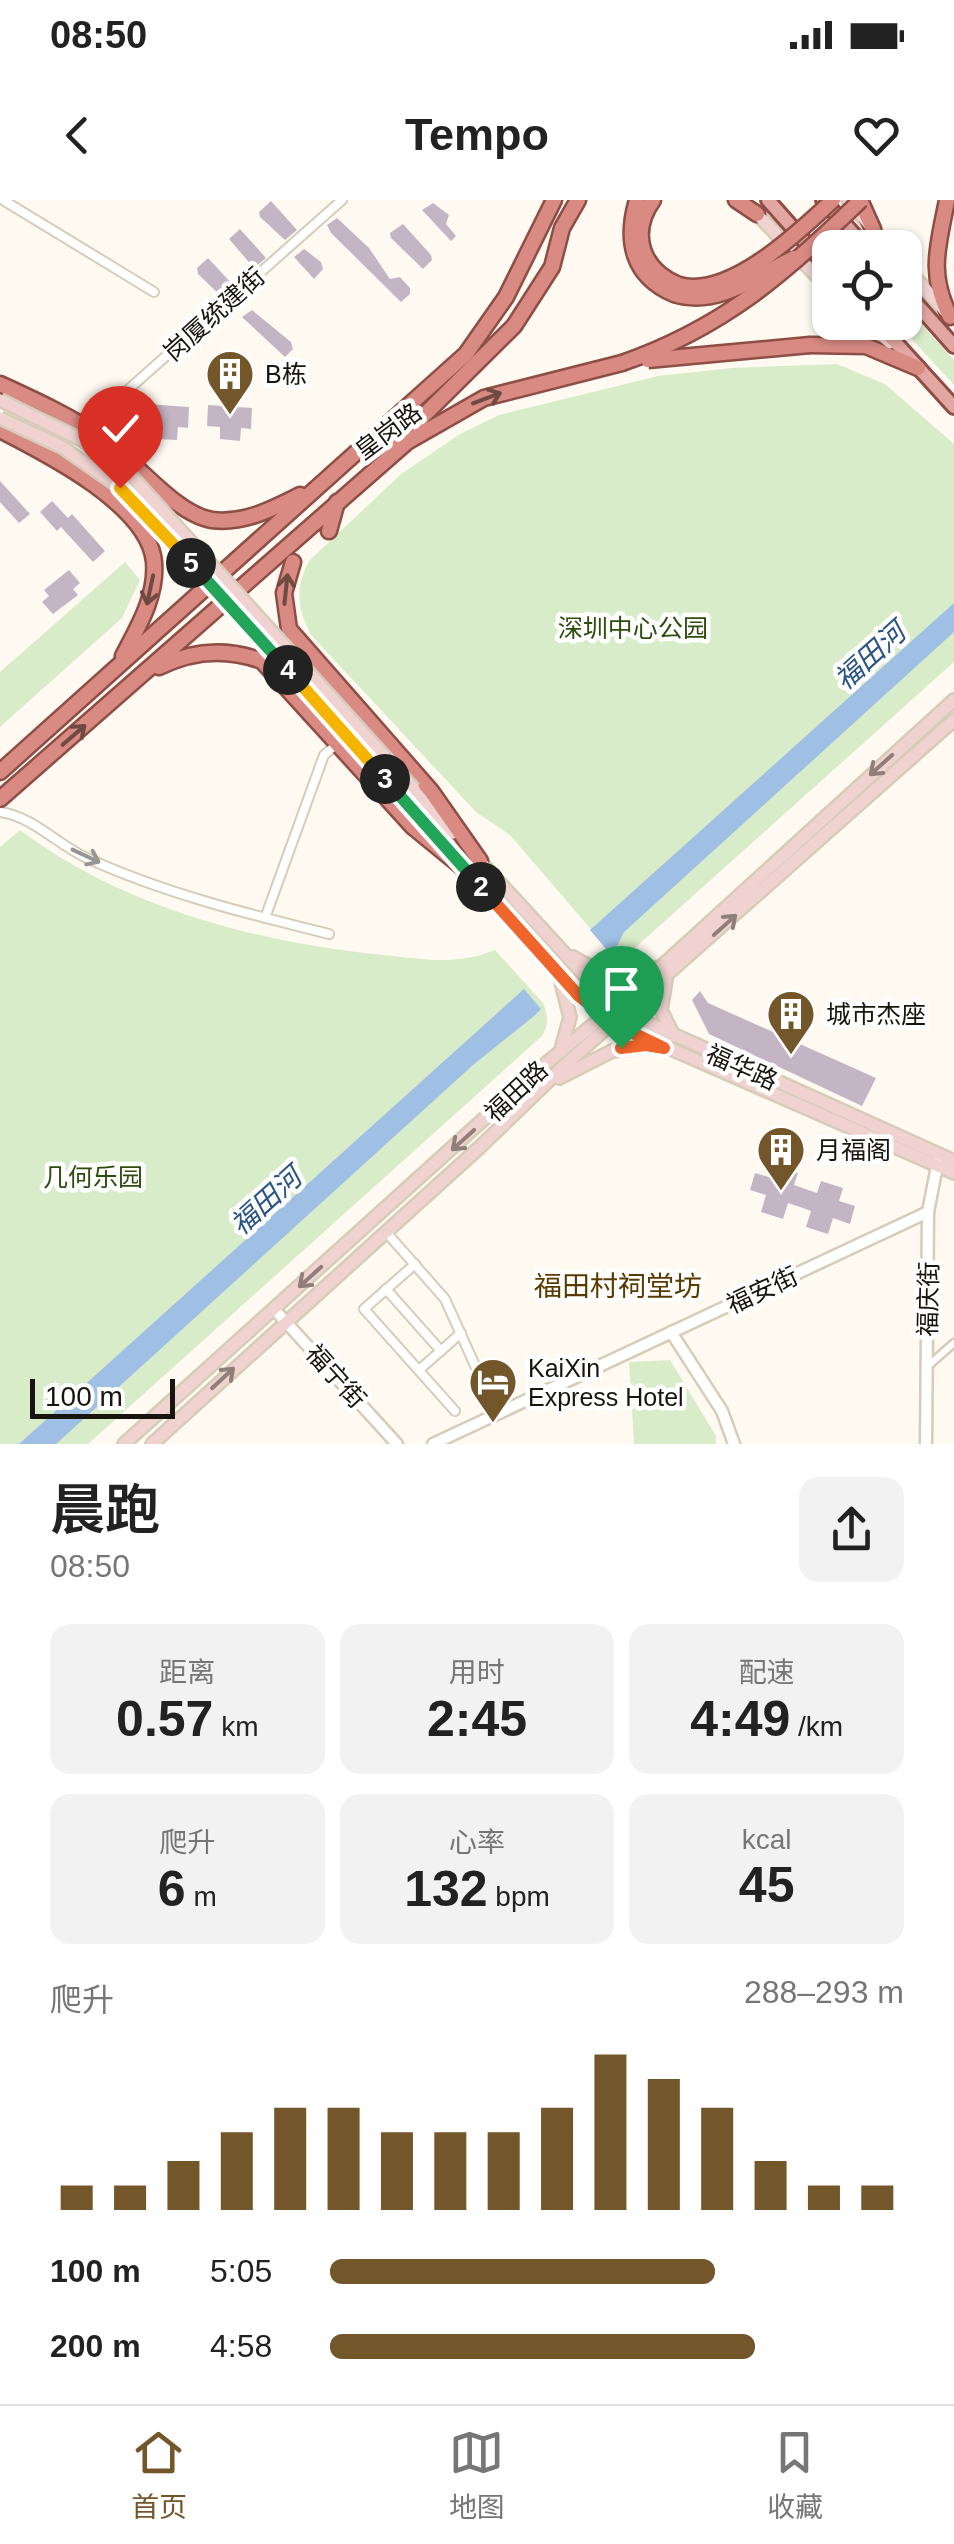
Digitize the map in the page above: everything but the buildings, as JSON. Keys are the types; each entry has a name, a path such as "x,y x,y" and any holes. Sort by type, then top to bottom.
{"highway":[{"path":"384,459 421,416 492,351 524,312 552,267 562,228 578,200"},
{"path":"638,200 630,234 636,262 656,285 676,289 708,287 734,275 780,245 833,200"},
{"path":"653,200 641,226 641,248 652,268 676,289 696,299 720,295 804,253"},
{"path":"736,200 757,214"},
{"path":"861,200 873,229"},
{"name":"皇岗路","path":"0,798 145,674 384,459 436,422 484,398 622,363 677,342 730,314 782,276 861,200"},
{"path":"947,200 936,253 935,282 952,320"},
{"name":"皇岗路","path":"0,772 466,354 506,297 549,205"},
{"path":"622,363 810,344 866,346 918,368"},
{"path":"0,384 86,427 192,512 228,520 264,512 318,486"},
{"path":"0,430 72,470 137,526 150,546 154,577 140,624 117,666"},
{"path":"137,526 156,532 168,526 175,507 170,495"},
{"path":"330,531 338,499"},
{"path":"293,562 285,582 285,619 289,629 431,791 480,861"},
{"path":"274,672 274,659 282,648 294,644 306,648"},
{"path":"145,674 187,657 227,650 262,661 414,827 468,872"}],"main road":[{"path":"744,200 812,271"},
{"path":"768,200 812,250"},
{"path":"824,200 850,230"},
{"path":"848,200 873,229"},
{"path":"922,286 952,320"},
{"path":"922,310 954,346"},
{"path":"887,340 918,368"},
{"path":"893,340 953,405"},
{"name":"福华路","path":"0,400 82,440 134,479 480,861 621,1009 939,1160 954,1173"},
{"name":"福华路","path":"0,418 62,447 120,488 602,1016 664,1048 939,1160 954,1161"},
{"name":"福田路","path":"152,1444 614,1024 621,1009 668,961 954,700"},
{"name":"福田路","path":"124,1444 561,1050 602,1016 621,1009 668,977 954,720"},
{"path":"562,950 596,969 626,975 652,970 668,961"},
{"path":"556,970 570,1017 561,1050"},
{"path":"668,977 661,991 660,1010 667,1028 678,1039"},
{"path":"546,1086 617,1050 646,1045 664,1048"}],"street":[{"path":"3,200 154,292"},
{"name":"岗厦统建街","path":"86,427 342,200"},
{"path":"264,918 324,755 337,743"},
{"path":"0,812 31,823 87,858 264,918 329,934"},
{"name":"福庆街","path":"926,1444 928,1212 939,1160"},
{"name":"福安街","path":"433,1444 928,1212"},
{"path":"386,1232 445,1299 482,1381"},
{"path":"414,1264 364,1309 456,1411"},
{"path":"386,1289 441,1351"},
{"name":"福宁街","path":"274,1309 397,1444"},
{"path":"672,1332 722,1411 734,1444"},
{"path":"419,1370 461,1333"},
{"path":"927,1367 954,1343"}],"green space":[{"path":"922,325 954,360 954,385 913,340 922,340"},
{"name":"深圳中心公园","path":"837,364 885,384 954,444 954,662 627,955 613,955 510,835 476,812 312,636 299,598 301,579 310,560 401,474 460,434 499,415 658,376 732,368"},
{"path":"125,562 140,580 122,618 0,727 0,672"},
{"name":"几何乐园","path":"20,830 103,881 193,917 240,930 335,949 426,959 453,960 495,950 543,1003 547,1016 542,1036 88,1444 0,1444 0,847"},
{"path":"670,1360 716,1436 716,1444 634,1444 629,1362"}],"water":[{"path":"954,603 954,632 624,932 612,956 590,930"},
{"path":"524,989 541,1009 534,1016 473,1065 56,1444 19,1444"}],"place":[{"name":"B栋","path":"230,416"},
{"name":"城市杰座","path":"791,1056"},
{"name":"月福阁","path":"781,1192"},
{"name":"KaiXin Express Hotel","path":"493,1424"}],"district":[{"name":"福田村祠堂坊","path":"618,1286"}],"route":[{"path":"120,488 582,1000 614,1024 664,1048 621,1048"}],"water label":[{"name":"福田河","path":"870,656"},
{"name":"福田河","path":"266,1201"}]}
